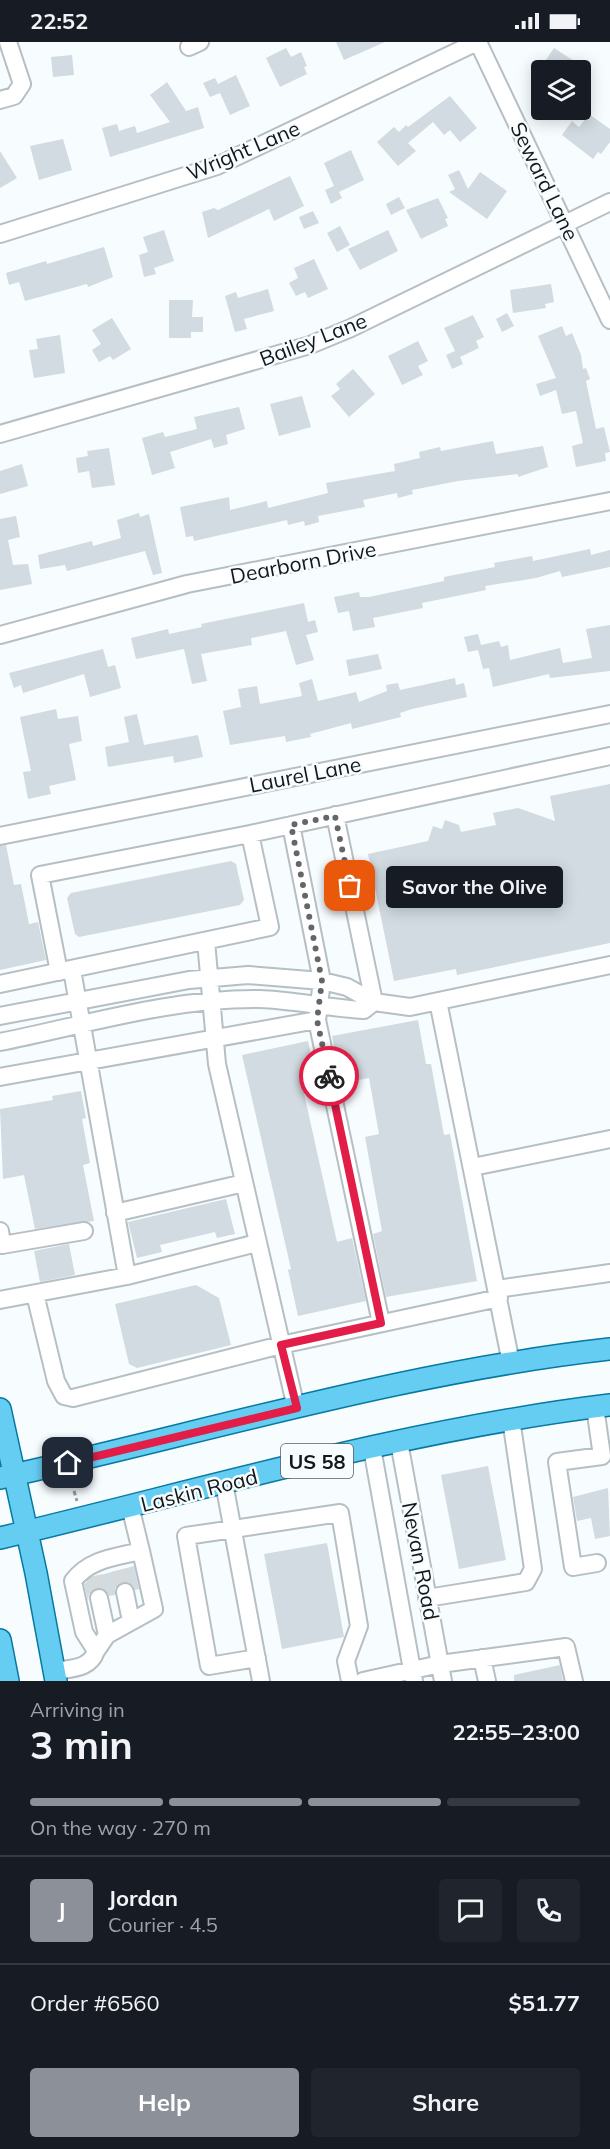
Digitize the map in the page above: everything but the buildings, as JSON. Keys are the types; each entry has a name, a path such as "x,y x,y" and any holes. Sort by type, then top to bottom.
{"main road":[{"path":"7,1477 297,1408 511,1363 610,1349"},
{"name":"Laskin Road","path":"0,1538 399,1442 510,1419 602,1406"},
{"path":"0,1409 7,1477 27,1532 55,1676"},
{"path":"0,1640 8,1681"}],"street":[{"path":"0,100 14,96 22,84 8,42"},
{"name":"Seward Lane","path":"478,42 566,223 610,320"},
{"name":"Wright Lane","path":"0,234 217,166 478,42"},
{"name":"Bailey Lane","path":"0,434 310,345 351,328 610,202"},
{"name":"Dearborn Drive","path":"0,635 187,584 610,501"},
{"name":"Laurel Lane","path":"0,836 610,714"},
{"path":"127,1276 77,1001 65,971 40,875 250,834 610,756"},
{"path":"335,816 374,1002"},
{"path":"291,825 322,981 317,1012 381,1323"},
{"path":"0,984 270,927 250,834"},
{"path":"206,941 217,1064 297,1408"},
{"path":"0,1016 210,977 282,976 322,981 347,987 374,1002 410,1007 610,965"},
{"path":"0,1042 164,1007 213,1001 257,999 317,1012"},
{"path":"438,1001 511,1363"},
{"path":"0,1077 88,1063 216,1038 317,1012 364,1010 374,1002"},
{"path":"473,1167 610,1139"},
{"path":"115,1213 244,1183"},
{"path":"0,1231 2,1245 84,1231"},
{"path":"0,1300 127,1276 257,1243"},
{"path":"35,1294 56,1381 64,1396 73,1398 281,1345 498,1294 610,1273"},
{"path":"597,1563 573,1567 557,1462 602,1456 602,1406"},
{"path":"427,1598 526,1582 533,1569 510,1419"},
{"name":"Nevan Road","path":"399,1442 443,1681"},
{"name":"Nevan Road","path":"372,1448 412,1675"},
{"path":"225,1483 261,1681"},
{"path":"55,1676 90,1664 107,1635 154,1609 130,1506"},
{"path":"257,1658 209,1666 186,1536 340,1513 359,1626 346,1661 351,1681"},
{"path":"96,1651 84,1632 73,1581 80,1571 118,1563 141,1551"},
{"path":"125,1593 131,1621"},
{"path":"99,1598 107,1635"},
{"path":"363,1681 412,1675 440,1664 566,1647 574,1681"},
{"path":"482,1658 487,1681"}],"path":[{"path":"74,1491 78,1504"}],"tunnel":[{"path":"120,1570 125,1592"},
{"path":"94,1576 99,1598"}],"way so far":[{"path":"329,1076 317,1020 317,1004 322,981 291,825 335,816 350,886"}],"place":[{"name":"Savor the Olive","path":"350,886"}],"route":[{"path":"68,1463 297,1408 281,1345 381,1323 329,1076"}]}
